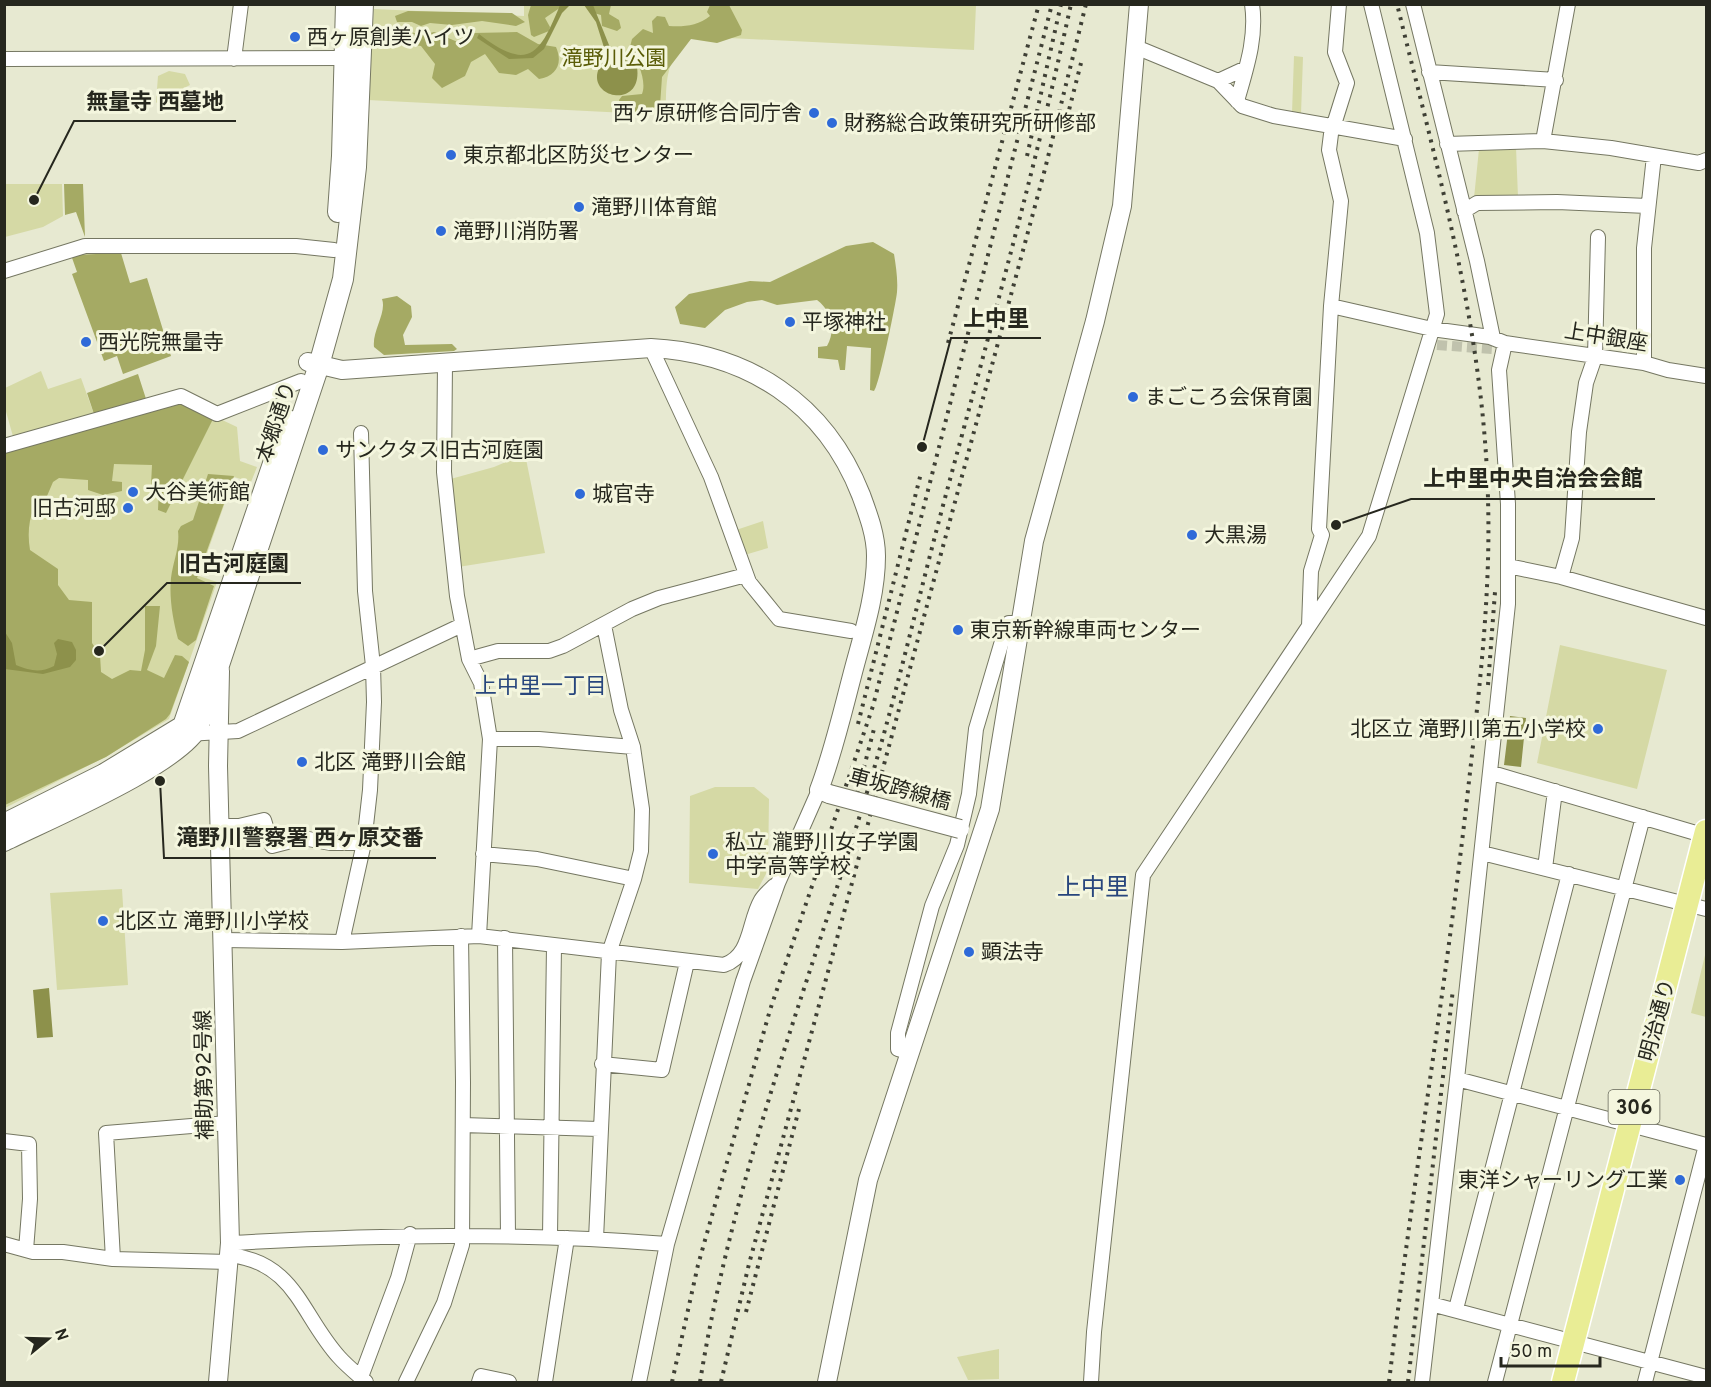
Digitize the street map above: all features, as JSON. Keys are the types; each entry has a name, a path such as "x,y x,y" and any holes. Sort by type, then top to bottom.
{"main road":[{"name":"本郷通り","path":"4,841 121,783 167,746 183,726 301,381 314,363 331,278 334,250 342,156 346,4"},
{"name":"本郷通り","path":"4,824 104,774 167,746 208,733 206,706 314,363 343,279 356,167 363,4"},
{"name":"明治通り","path":"1563,1383 1580,1345 1636,1128 1700,903 1706,834"},
{"name":"明治通り","path":"1577,1383 1580,1345"}],"street":[{"path":"234,59 241,4"},
{"path":"827,1383 867,1180 908,1052 986,826 998,770 1034,541 1095,321 1122,206 1139,4"},
{"path":"1237,101 1251,51 1254,17 1252,4"},
{"path":"1310,626 1311,571 1322,535 1319,529 1331,306 1341,201 1329,150 1347,83 1335,52 1339,4"},
{"path":"1091,1383 1094,1332 1143,875 1369,536 1437,314 1432,266 1405,139 1371,4"},
{"path":"1413,4 1464,211 1499,340 1506,463 1508,566 1508,604 1492,773 1422,1383"},
{"path":"1543,141 1556,80 1568,4"},
{"path":"1135,49 1143,50 1218,81 1242,106 1274,116 1405,139"},
{"path":"4,59 343,58"},
{"path":"1218,81 1246,68"},
{"path":"1429,72 1556,80"},
{"path":"1447,144 1543,141 1699,163 1707,159"},
{"path":"1644,363 1647,206 1654,156"},
{"path":"1464,211 1477,203 1557,202 1647,206"},
{"path":"1561,577 1572,538 1579,432 1586,383 1595,357 1598,237"},
{"path":"4,271 85,246 296,246 334,250"},
{"name":"上中銀座","path":"1331,306 1432,329 1595,357 1644,363 1668,370 1707,376"},
{"path":"314,363 342,370 651,348 685,351 718,358 747,370 783,391 812,417 829,436 849,466 870,518 876,555 873,591 824,792 778,882 743,981 668,1244 639,1383"},
{"path":"651,348 711,477 746,575 772,613 779,619 851,631"},
{"path":"445,363 444,472 462,625 470,659 481,682 490,740 479,936"},
{"path":"4,446 181,396 217,414 301,381"},
{"path":"342,942 364,843 370,790 373,666 365,591 361,433"},
{"path":"1508,566 1561,577 1707,618"},
{"path":"470,659 498,651 549,651 632,609 659,598 746,575"},
{"path":"908,1052 898,1049 898,1033 932,906 957,845 969,794 976,729 1005,631 1011,622 1022,623"},
{"path":"596,1239 599,1129 609,953 634,879 640,851 642,809 633,747 621,710 604,624"},
{"path":"208,733 245,728 462,625"},
{"name":"補助第92号線","path":"218,1383 230,1254 228,1123 218,766 208,733 220,663"},
{"path":"201,676 206,706"},
{"path":"490,740 538,739 633,747"},
{"path":"1492,773 1706,834"},
{"path":"1545,868 1555,791"},
{"name":"車坂跨線橋","path":"824,792 960,829"},
{"path":"1495,1383 1643,817"},
{"path":"220,826 239,826 264,820 272,846 303,838 330,843 364,843"},
{"path":"1482,853 1700,903"},
{"path":"483,854 537,859 634,879"},
{"path":"1456,1309 1569,874"},
{"path":"223,940 342,942 479,936 724,965 736,959 742,951 761,899 778,882"},
{"path":"406,1383 444,1303 462,1245 461,936"},
{"path":"505,938 508,1235"},
{"path":"550,1236 554,946"},
{"path":"602,1064 662,1070 687,962"},
{"path":"1457,1079 1706,1145 1645,1383"},
{"path":"113,1259 106,1133 228,1123"},
{"path":"463,1125 599,1129"},
{"path":"4,1141 29,1144 30,1199 26,1250"},
{"path":"4,1244 26,1250 113,1259 230,1254 410,1234 550,1236 668,1244"},
{"path":"230,1254 255,1259 280,1275 302,1302 338,1356 364,1380 410,1234"},
{"path":"545,1383 567,1238"},
{"path":"1431,1304 1456,1309 1706,1380"},
{"path":"479,1383 481,1376 509,1383"}],"green space":[{"name":"滝野川公園","path":"524,4 976,5 974,50 689,36 675,55 668,73 666,115 368,100 374,9 524,16"},
{"path":"1294,56 1303,57 1301,114 1292,113"},
{"path":"169,71 185,74 190,85 186,87 182,97 185,104 183,107 165,112 156,102 158,76"},
{"path":"1516,147 1518,197 1474,198 1479,149"},
{"path":"5,184 62,184 63,216 43,227 5,237"},
{"path":"41,371 48,389 81,378 95,417 14,440 5,408 5,388"},
{"path":"180,400 237,427 240,461 257,467 251,482 234,477 199,576 217,582 169,719 105,757 5,808 5,451"},
{"path":"525,454 545,553 458,567 447,480 494,467"},
{"path":"763,521 768,548 741,556 733,531"},
{"path":"1560,645 1667,670 1637,789 1537,763"},
{"path":"715,787 754,787 769,799 768,870 758,889 689,883 690,796"},
{"path":"122,889 128,985 57,990 50,893"},
{"path":"1706,951 1706,1017 1691,1013"},
{"path":"999,1349 999,1379 968,1380 957,1357"}],"shaded area":[{"path":"586,4 611,5 609,14 619,20 621,28 617,31 602,26 601,15 590,12"},
{"path":"531,5 564,5 545,18 550,27 549,31 534,37 531,35 528,15"},
{"path":"560,5 570,5 562,13 544,49 533,58 509,59 477,38 479,34 510,53 521,55 531,52 546,36"},
{"path":"584,5 593,5 613,55 623,55 637,67 636,82 630,91 621,95 611,94 597,81 598,70 607,57 596,22"},
{"path":"710,5 729,5 742,30 741,35 717,43 691,39 662,77 660,106 627,114 621,108 619,100 622,96 642,94 643,89 641,71 636,59 629,51 632,39 643,29 653,33 652,21 657,16 665,17 669,26 685,26 700,22 710,16 707,12"},
{"path":"408,11 512,13 525,22 516,26 482,21 452,25 430,23 421,26 412,22 397,22 395,16"},
{"path":"395,28 422,35 434,32 460,43 473,33 517,32 538,44 556,47 559,58 557,68 550,75 539,79 528,69 516,75 499,73 485,54 471,62 465,76 442,88 432,78 435,64 421,46 414,45 407,35 393,37 387,33 386,29"},
{"path":"64,184 83,184 85,237 76,212 65,215"},
{"path":"873,242 894,254 897,282 887,344 874,391 870,390 871,348 847,346 845,370 840,370 838,360 818,358 818,347 827,346 832,327 829,315 817,300 777,305 762,300 747,302 725,310 705,328 680,324 675,307 689,294 750,281 770,282 846,246"},
{"path":"121,253 130,283 147,278 171,356 123,374 117,356 104,361 72,274 77,272 71,255"},
{"path":"397,296 411,306 412,317 403,335 405,345 452,344 457,349 384,355 374,347 375,335 383,310 382,299"},
{"path":"138,374 147,402 95,417 87,393"},
{"path":"180,401 213,419 166,513 158,510 159,486 151,485 152,465 114,464 112,481 122,482 122,491 103,495 88,490 88,480 59,478 53,482 47,496 38,499 29,530 30,550 58,569 58,585 69,600 92,602 92,643 100,655 101,672 112,679 130,670 141,671 145,650 145,606 160,606 156,646 147,670 164,678 175,655 182,656 189,662 170,714 166,719 106,757 5,805 5,449"},
{"path":"208,474 234,476 197,578 214,586 196,640 188,646 178,639 176,632 171,601 171,578 178,531 181,526 193,520"},
{"path":"5,632 12,643 16,665 26,669 44,670 54,666 57,654 54,643 58,639 72,642 76,650 76,660 70,667 43,674 5,669"},
{"path":"1510,716 1526,718 1521,767 1504,765"},
{"path":"49,988 53,1037 37,1038 33,990"}],"tunnel":[{"path":"1437,345 1492,349"}],"railway":[{"path":"948,343 1039,4"},
{"path":"672,1382 698,1265 770,1010 873,706 1052,4"},
{"path":"1027,156 1061,4"},
{"path":"700,1382 714,1306 752,1156 889,717 935,534 1027,190 1071,4"},
{"path":"721,1382 749,1264 1045,169 1086,4"},
{"path":"1389,1382 1467,799 1483,650 1488,575 1485,436 1478,373 1456,250 1397,4"},
{"path":"1067,118 1081,63"},
{"path":"858,724 921,473"},
{"path":"1488,685 1495,592"},
{"path":"857,794 875,725"},
{"path":"1408,1382 1453,989"},
{"path":"746,1312 799,1109"}],"place":[{"name":"西ヶ原創美ハイツ","path":"295,37"},
{"name":"西ヶ原研修合同庁舎","path":"814,113"},
{"name":"財務総合政策研究所研修部","path":"832,123"},
{"name":"東京都北区防災センター","path":"451,155"},
{"name":"無量寺 西墓地","path":"34,200"},
{"name":"滝野川体育館","path":"579,207"},
{"name":"滝野川消防署","path":"441,231"},
{"name":"平塚神社","path":"790,322"},
{"name":"西光院無量寺","path":"86,342"},
{"name":"まごころ会保育園","path":"1133,397"},
{"name":"上中里","path":"922,447"},
{"name":"サンクタス旧古河庭園","path":"323,450"},
{"name":"大谷美術館","path":"133,492"},
{"name":"城官寺","path":"580,494"},
{"name":"旧古河邸","path":"128,508"},
{"name":"上中里中央自治会会館","path":"1336,525"},
{"name":"大黒湯","path":"1192,535"},
{"name":"東京新幹線車両センター","path":"958,630"},
{"name":"旧古河庭園","path":"99,651"},
{"name":"北区立 滝野川第五小学校","path":"1598,729"},
{"name":"北区 滝野川会館","path":"302,762"},
{"name":"滝野川警察署 西ヶ原交番","path":"160,781"},
{"name":"私立 瀧野川女子学園 中学高等学校","path":"713,854"},
{"name":"北区立 滝野川小学校","path":"103,921"},
{"name":"顕法寺","path":"969,952"},
{"name":"東洋シャーリング工業","path":"1680,1180"}],"district":[{"name":"上中里一丁目","path":"541,685"},
{"name":"上中里","path":"1093,887"}]}
